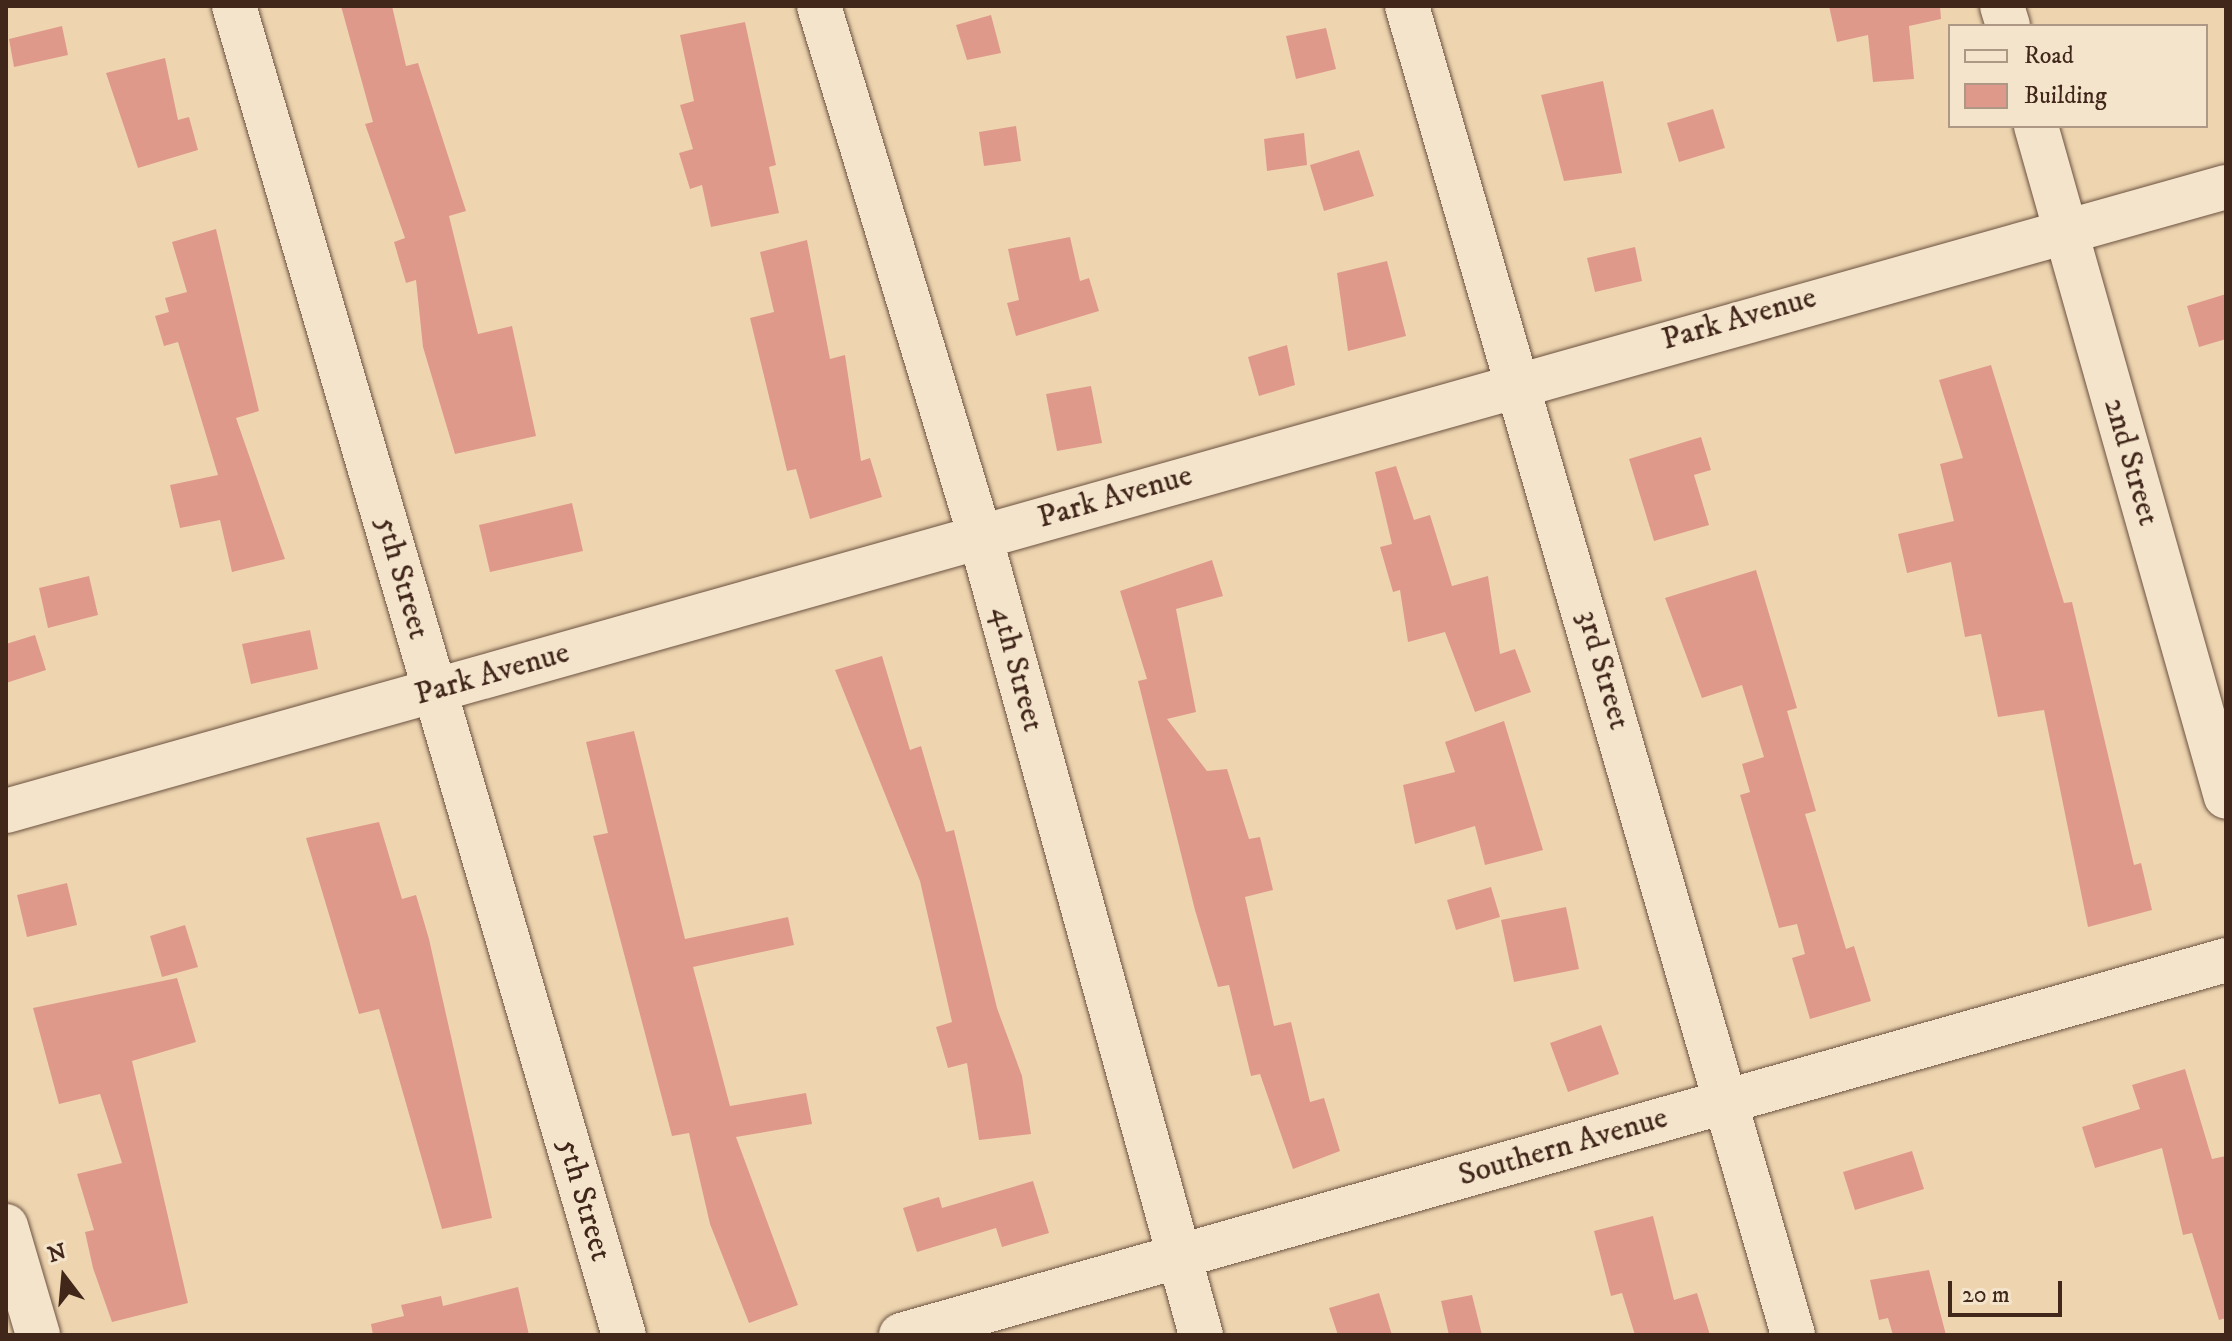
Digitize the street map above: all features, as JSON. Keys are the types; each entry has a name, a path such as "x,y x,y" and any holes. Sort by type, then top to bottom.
{"street":[{"name":"5th Street","path":"234,6 624,1335"},
{"name":"4th Street","path":"819,6 980,536 1201,1335"},
{"name":"3rd Street","path":"1407,6 1521,380 1793,1335"},
{"name":"2nd Street","path":"2037,128 2226,797"},
{"name":"Park Avenue","path":"6,811 1521,380 2065,228 2226,187"},
{"name":"Southern Avenue","path":"901,1335 2226,960"},
{"path":"6,1226 38,1335"}],"building":[{"path":"341,6 392,6 406,66 418,63 466,211 449,216 478,334 512,326 536,436 455,454 423,347 416,280 406,283 394,242 405,238 365,124 373,122"},
{"path":"1829,6 1940,6 1941,19 1909,26 1914,79 1873,82 1868,35 1837,42"},
{"path":"991,15 1001,53 967,60 956,25"},
{"path":"745,22 776,165 769,167 779,213 711,227 702,185 690,189 679,153 693,149 680,105 694,101 680,35"},
{"path":"62,26 68,55 14,67 9,39"},
{"path":"1326,28 1336,69 1296,79 1286,36"},
{"path":"165,58 178,120 189,117 198,150 138,168 106,73"},
{"path":"1603,81 1622,173 1564,181 1541,95"},
{"path":"1713,109 1725,148 1679,162 1667,123"},
{"path":"1016,126 1021,161 984,166 979,132"},
{"path":"1304,133 1307,165 1267,171 1264,139"},
{"path":"1359,150 1374,196 1324,211 1310,165"},
{"path":"216,229 259,411 236,418 285,559 232,572 220,520 180,528 170,485 218,475 178,342 164,346 155,316 169,312 165,298 187,292 172,242"},
{"path":"1070,237 1080,281 1089,278 1099,311 1016,336 1007,303 1019,300 1008,249"},
{"path":"807,240 830,359 845,355 861,461 870,458 882,497 810,519 796,469 787,471 750,318 774,312 760,252"},
{"path":"1635,247 1642,281 1595,292 1587,258"},
{"path":"1387,261 1406,336 1348,351 1337,273"},
{"path":"2226,294 2226,339 2199,347 2187,306"},
{"path":"1287,345 1295,385 1259,396 1248,357"},
{"path":"1991,365 2064,603 2072,602 2134,865 2141,863 2152,910 2088,927 2044,710 1998,717 1981,634 1965,637 1951,562 1907,573 1898,534 1954,521 1940,464 1963,458 1939,380"},
{"path":"1091,386 1102,443 1057,451 1046,394"},
{"path":"1701,437 1711,470 1694,475 1709,525 1654,541 1629,459"},
{"path":"1396,466 1414,520 1430,515 1452,586 1488,576 1500,654 1515,649 1531,692 1475,712 1445,632 1408,642 1400,590 1393,592 1380,547 1392,544 1375,472"},
{"path":"572,503 583,551 490,572 479,525"},
{"path":"1212,560 1223,596 1176,609 1196,712 1167,719 1207,771 1227,769 1249,839 1260,837 1273,890 1245,897 1274,1026 1291,1022 1310,1102 1324,1098 1340,1151 1293,1169 1260,1074 1251,1076 1229,985 1218,987 1195,910 1138,681 1147,679 1120,591"},
{"path":"1756,570 1797,708 1787,711 1816,811 1805,814 1846,949 1854,946 1871,1001 1810,1019 1792,958 1805,954 1797,924 1779,928 1740,795 1750,792 1742,764 1764,757 1742,685 1702,698 1665,598"},
{"path":"89,576 98,615 48,628 39,588"},
{"path":"310,630 318,669 251,684 242,644"},
{"path":"35,635 46,670 6,683 6,644"},
{"path":"882,656 910,750 921,746 946,832 954,830 997,1008 1022,1076 1031,1134 979,1140 967,1063 948,1068 936,1027 952,1022 920,881 835,670"},
{"path":"1504,721 1543,850 1485,865 1475,826 1415,844 1403,785 1455,772 1445,742"},
{"path":"634,731 685,939 788,917 794,945 693,967 730,1106 806,1093 812,1124 736,1137 798,1305 749,1323 710,1224 689,1133 672,1136 593,836 608,833 586,742"},
{"path":"379,822 402,899 416,895 429,939 492,1218 442,1229 379,1009 359,1014 306,838"},
{"path":"67,883 77,925 27,937 17,895"},
{"path":"1491,887 1500,917 1456,930 1447,900"},
{"path":"1566,907 1579,969 1514,982 1501,920"},
{"path":"185,925 198,967 162,977 150,936"},
{"path":"177,978 196,1042 132,1061 188,1303 112,1322 93,1268 85,1232 94,1230 77,1174 122,1163 100,1094 59,1104 33,1008"},
{"path":"1601,1025 1619,1074 1568,1092 1550,1043"},
{"path":"2185,1069 2212,1159 2226,1156 2226,1318 2219,1320 2192,1233 2183,1235 2162,1148 2095,1168 2082,1127 2140,1109 2132,1085"},
{"path":"1912,1151 1924,1189 1855,1210 1843,1172"},
{"path":"1033,1181 1049,1233 1002,1247 996,1228 917,1252 903,1208 939,1197 942,1208"},
{"path":"1653,1216 1674,1300 1697,1293 1710,1335 1635,1335 1622,1293 1611,1296 1594,1231"},
{"path":"1929,1270 1946,1335 1893,1335 1888,1318 1879,1320 1870,1280"},
{"path":"518,1287 529,1335 373,1335 371,1324 404,1316 401,1305 441,1296 443,1306"},
{"path":"1379,1293 1392,1335 1338,1335 1329,1308"},
{"path":"1472,1295 1482,1335 1449,1335 1441,1301"}]}
